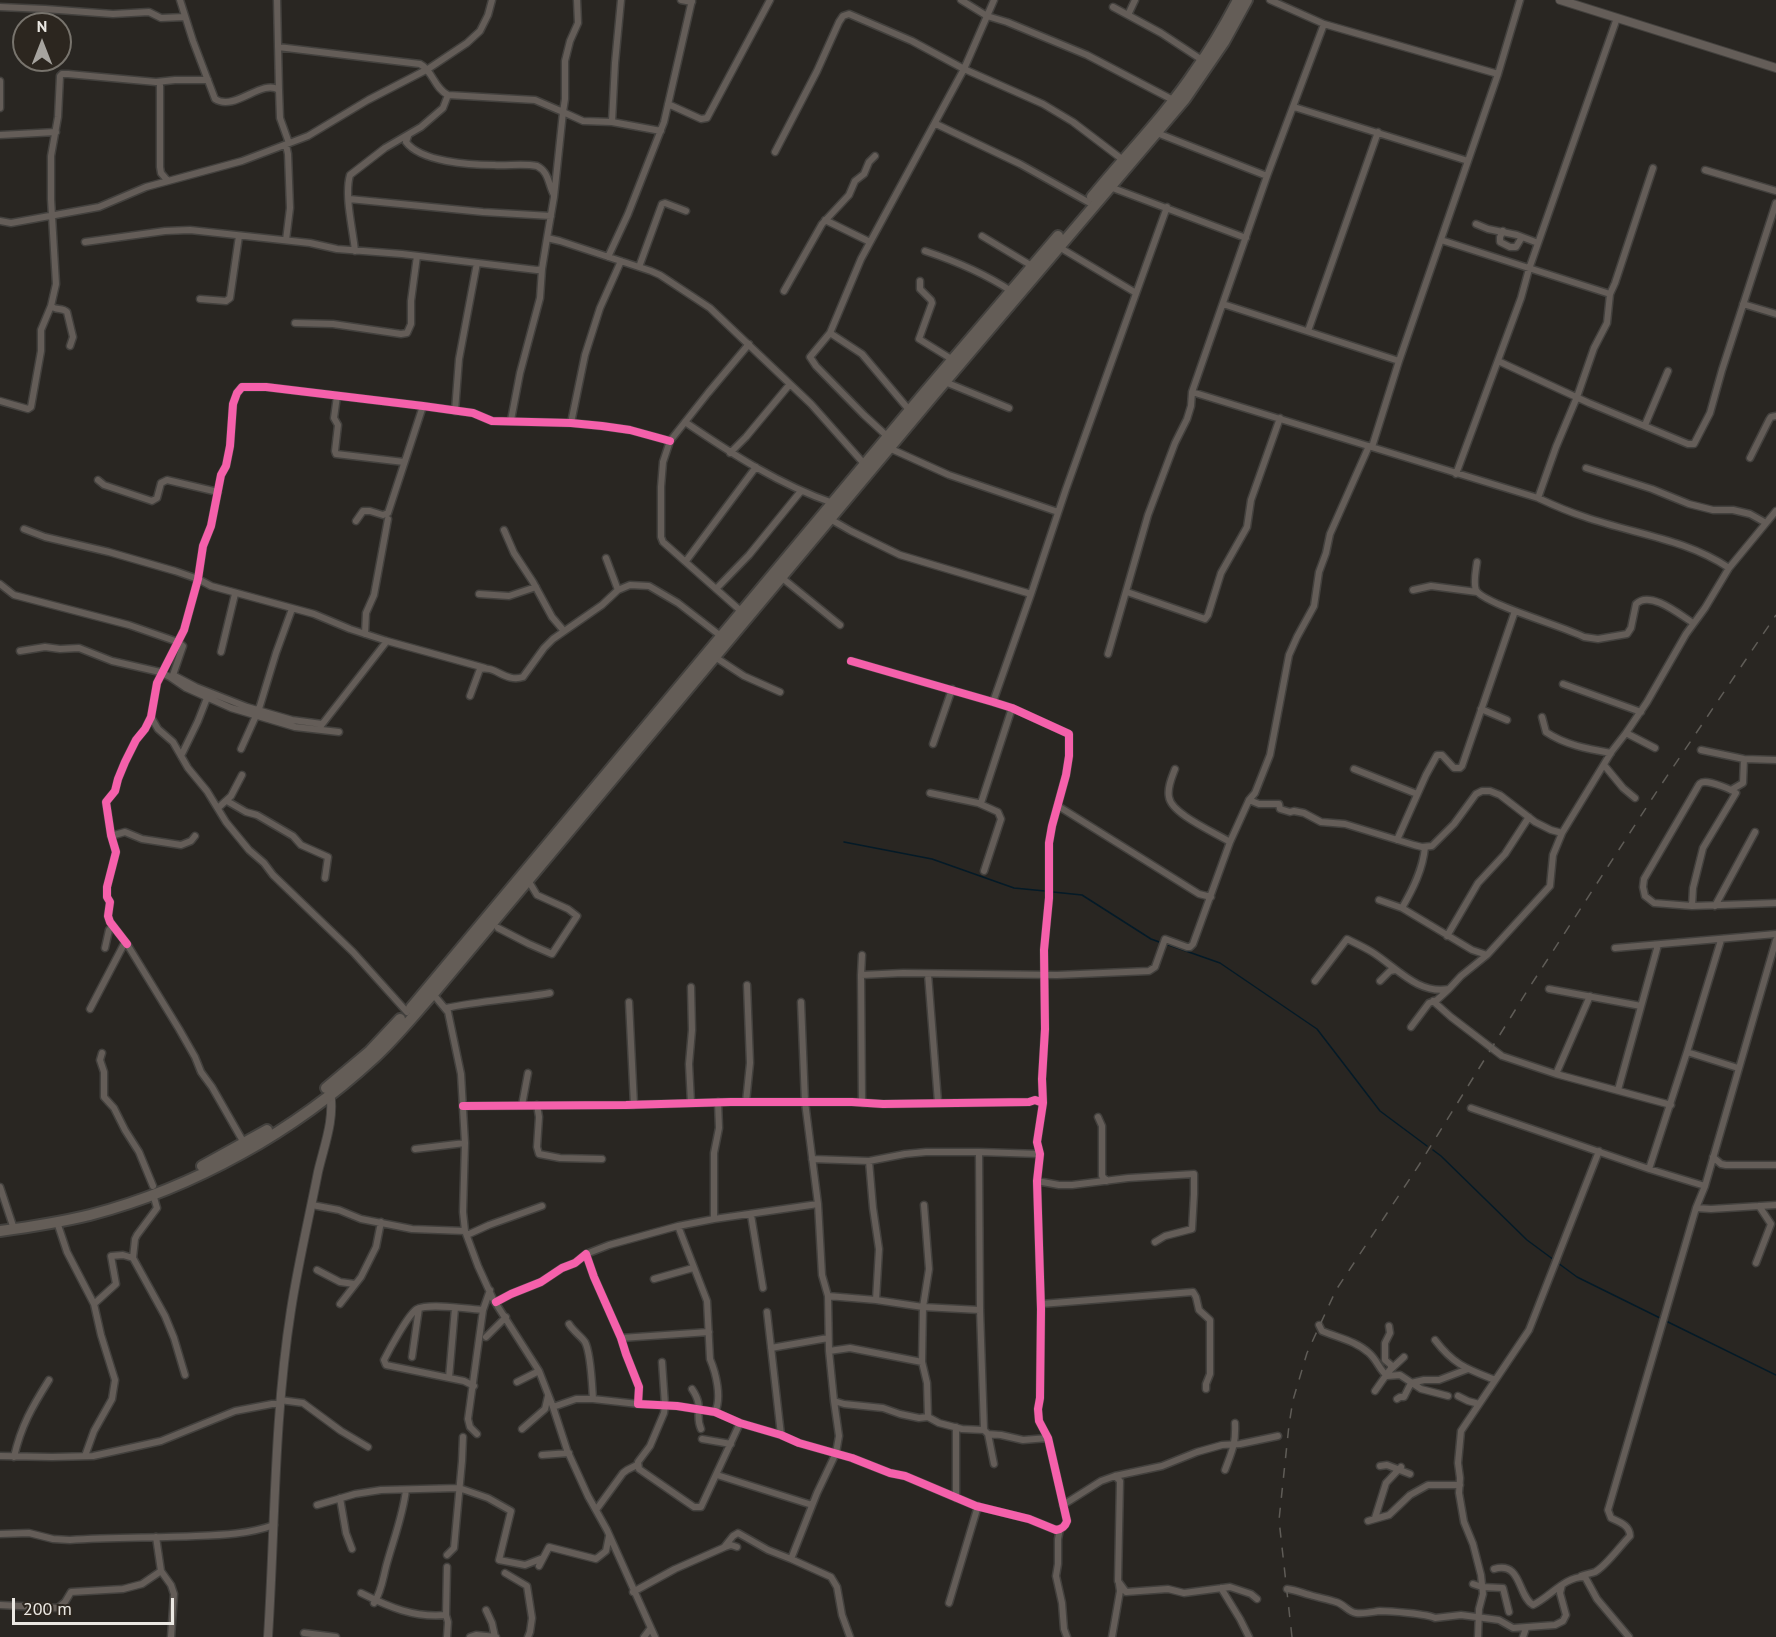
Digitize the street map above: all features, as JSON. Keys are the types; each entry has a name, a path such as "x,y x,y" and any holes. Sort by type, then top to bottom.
{"main road":[{"path":"889,443 910,411 1173,100 1225,25 1238,0"},
{"path":"0,1231 153,1190 267,1130 376,1057 433,994 715,657 830,519 889,443 945,382 1157,133 1202,76 1247,0"},
{"path":"0,1225 13,1226 89,1215 219,1165 263,1141 329,1090 407,1012 833,503 868,468"}],"street":[{"path":"180,0 215,99 228,102 269,87 279,90"},
{"path":"277,0 280,118 288,144 290,208 286,240"},
{"path":"0,220 11,223 99,207 146,187 242,160 308,136 368,100 428,69 475,36 488,15 492,0"},
{"path":"512,420 520,373 540,298 542,269 555,197 564,112 565,61 578,23 577,0"},
{"path":"612,122 621,0"},
{"path":"608,257 661,131 692,1 681,0"},
{"path":"668,104 701,119 707,118 770,0"},
{"path":"961,0 987,16 1087,55 1173,100"},
{"path":"994,0 964,69 936,124 870,242 830,333 811,355 811,360 889,443 949,475 1058,512"},
{"path":"1128,15 1135,0"},
{"path":"1270,0 1324,24 1498,74"},
{"path":"861,975 1056,975 1149,971 1155,967 1165,939 1187,947 1193,944 1230,842 1248,800 1255,793 1270,755 1289,655 1296,637 1314,606 1318,572 1326,553 1329,534 1370,446 1498,74 1520,0"},
{"path":"1560,0 1776,68"},
{"path":"0,7 112,14 149,12 161,18 185,17"},
{"path":"1113,7 1161,33 1202,60"},
{"path":"775,152 843,16 849,14 912,41 964,69 1043,104 1073,122 1123,160"},
{"path":"1456,474 1521,298 1529,268 1617,18"},
{"path":"1108,654 1148,514 1175,443 1187,419 1192,392 1324,24"},
{"path":"278,47 420,64 428,69 438,88 448,95 535,100 583,121 612,122 661,131"},
{"path":"419,73 432,76"},
{"path":"0,401 28,409 31,407 41,351 41,330 51,306 56,279 51,199 51,147 56,132 60,76 62,74 160,82 208,80"},
{"path":"0,81 0,108"},
{"path":"160,82 160,173 167,180"},
{"path":"355,251 350,175 385,148 421,128 442,110 448,95"},
{"path":"1294,107 1468,161"},
{"path":"936,124 1020,164 1088,202"},
{"path":"0,135 56,132"},
{"path":"1308,331 1378,132"},
{"path":"1157,133 1268,176"},
{"path":"408,136 406,142 408,146 423,155 438,159 493,165 537,166 547,175 555,197"},
{"path":"784,291 825,220 849,195 855,181 864,174 869,162 875,156"},
{"path":"1538,498 1594,348 1607,323 1610,294 1653,168"},
{"path":"1705,171 1776,190"},
{"path":"1110,188 1167,207 1246,238"},
{"path":"350,199 551,216"},
{"path":"1498,361 1577,397 1692,444 1710,413 1776,203"},
{"path":"639,267 662,204 686,211"},
{"path":"993,702 1167,207"},
{"path":"825,220 870,242"},
{"path":"1476,224 1538,243"},
{"path":"85,242 165,231 190,230 310,243 355,251 542,269"},
{"path":"1503,231 1500,242 1510,247 1516,247 1522,237"},
{"path":"200,299 226,301 230,298 239,236"},
{"path":"982,236 1032,266"},
{"path":"547,238 660,275 710,308 811,404 868,468"},
{"path":"1441,240 1610,294"},
{"path":"1058,247 1136,293"},
{"path":"925,251 979,272 1011,291"},
{"path":"295,323 333,324 400,334 408,333 411,324 411,301 417,256"},
{"path":"571,423 585,355 600,308 621,261"},
{"path":"455,411 459,359 477,263"},
{"path":"920,280 921,289 932,300 932,303 919,339 953,360"},
{"path":"1223,304 1399,361"},
{"path":"1743,304 1776,314"},
{"path":"51,306 67,312 72,337 70,346"},
{"path":"830,333 862,354 910,411"},
{"path":"742,612 660,537 663,462 670,441 748,344"},
{"path":"1645,425 1668,371"},
{"path":"945,382 1009,408"},
{"path":"730,453 790,384"},
{"path":"244,1143 201,1072 179,1029 127,944 110,922 107,887 116,852 111,837 106,802 115,791 125,762 151,717 157,683 184,630 198,579 203,546 212,526 230,446 237,393 242,387 267,387 473,413 492,421 571,423 630,430 670,441"},
{"path":"1192,392 1538,498 1587,518 1694,549 1729,568"},
{"path":"337,396 334,418 338,425 336,454 404,462"},
{"path":"356,521 363,511 383,515 388,513 423,406"},
{"path":"1750,458 1768,420 1776,416"},
{"path":"1127,591 1205,618 1208,615 1221,573 1246,527 1251,500 1280,418"},
{"path":"685,422 730,453 801,491 833,503"},
{"path":"686,561 756,467"},
{"path":"1586,468 1652,489 1689,504 1713,510 1733,510 1750,514 1766,523"},
{"path":"98,480 104,485 152,501 157,498 161,483 166,480 218,492"},
{"path":"716,589 749,555 801,491"},
{"path":"1411,1027 1429,1003 1449,989 1487,955 1550,886 1553,855 1562,832 1611,753 1641,712 1693,623 1729,568 1776,511"},
{"path":"364,634 366,613 374,595 388,519"},
{"path":"830,519 900,555 1031,594"},
{"path":"24,529 45,537 109,552 198,579 236,594 314,614 364,634 485,668 509,678 523,677 544,648 618,590 630,585 649,586 678,603 722,637"},
{"path":"504,530 514,553 552,617 564,631"},
{"path":"606,558 618,590"},
{"path":"1477,562 1475,581 1477,592"},
{"path":"781,577 840,626"},
{"path":"0,584 14,595 129,626 178,642 183,646 173,675 196,687 259,712"},
{"path":"1413,590 1431,585 1477,592 1515,611 1590,639 1627,634 1631,628 1636,604 1645,599 1653,599 1693,623"},
{"path":"479,594 509,596 536,587"},
{"path":"221,652 236,594"},
{"path":"242,749 259,712 276,653 292,609"},
{"path":"1397,840 1437,755 1442,755 1454,768 1462,766 1515,611"},
{"path":"319,727 387,641"},
{"path":"20,651 45,647 79,648 112,661 162,673 207,698 231,708 259,712 339,732"},
{"path":"715,657 744,676 780,692"},
{"path":"553,1407 576,1399 593,1399 715,1412 799,1443 872,1464 978,1506 1029,1519 1056,1530 1065,1526 1067,1521 1048,1438 1039,1421 1038,1409 1041,1304 1037,1181 1040,1154 1037,1142 1043,1103 1045,930 1049,898 1049,843 1066,775 1069,734 1012,708 851,660"},
{"path":"470,696 479,672 485,668"},
{"path":"1563,684 1641,712"},
{"path":"933,744 952,689"},
{"path":"181,756 207,698"},
{"path":"978,803 981,803 1012,708"},
{"path":"1481,709 1507,720"},
{"path":"151,717 158,729 173,742 188,768 207,791 226,822 249,850 353,952 407,1012"},
{"path":"1542,717 1545,732 1553,737 1611,753"},
{"path":"1626,733 1655,748"},
{"path":"1701,750 1744,759 1776,760"},
{"path":"1731,790 1743,783 1744,759"},
{"path":"1604,765 1623,788 1635,798"},
{"path":"1175,769 1168,795 1172,804 1182,813 1230,842"},
{"path":"1354,769 1417,794"},
{"path":"218,808 227,801 242,774"},
{"path":"1692,906 1693,888 1703,848 1736,793 1706,782 1700,784 1644,879 1644,894 1654,903 1692,906 1776,903"},
{"path":"1248,800 1259,804 1279,804 1280,809 1304,813 1321,822 1345,824 1425,847 1432,846 1454,824 1479,792 1490,791 1500,795 1543,826 1562,832"},
{"path":"930,793 978,803 997,812 1001,819 984,871"},
{"path":"227,801 293,836 301,845 328,857 325,878"},
{"path":"1058,806 1199,894 1211,897"},
{"path":"1447,936 1478,883 1505,854 1529,817"},
{"path":"111,837 126,832 142,839 181,845 191,841 195,836"},
{"path":"1715,906 1755,832"},
{"path":"1402,908 1422,865 1425,847"},
{"path":"498,928 552,954 577,916 568,909 537,895 528,880"},
{"path":"1378,900 1402,908 1472,950 1487,955"},
{"path":"105,948 109,930 113,926"},
{"path":"1615,948 1776,934"},
{"path":"1314,981 1347,939 1430,989 1449,989"},
{"path":"1648,1169 1671,1104 1721,940"},
{"path":"1494,1569 1505,1568 1515,1574 1526,1597 1533,1605 1562,1585 1585,1574 1594,1573 1629,1536 1630,1531 1627,1527 1611,1518 1608,1510 1696,1208 1705,1185 1738,1068 1775,951 1776,940"},
{"path":"90,1009 124,944 127,944"},
{"path":"1618,1090 1658,945"},
{"path":"862,955 862,1103"},
{"path":"1380,981 1390,971 1395,970"},
{"path":"928,974 938,1102"},
{"path":"746,1102 750,1063 747,985"},
{"path":"691,987 692,1032 689,1064 692,1103"},
{"path":"1549,989 1641,1006"},
{"path":"446,1008 550,993"},
{"path":"433,994 448,1012 456,1051 463,1106 465,1143 463,1203 466,1233 478,1266 496,1302 538,1371 569,1453 655,1637"},
{"path":"1557,1074 1590,996"},
{"path":"1433,1001 1502,1056 1557,1074 1671,1104"},
{"path":"629,1002 634,1105"},
{"path":"791,1559 836,1453 839,1436 829,1351 828,1296 822,1275 818,1204 805,1102 801,1002"},
{"path":"1687,1052 1738,1068"},
{"path":"102,1053 100,1060 104,1072 104,1097 114,1108 140,1152 157,1208 135,1239 133,1258 165,1316 185,1375"},
{"path":"522,1105 528,1073"},
{"path":"268,1637 280,1402 291,1311 331,1115 329,1090"},
{"path":"463,1106 718,1102 983,1103 1035,1100 1043,1103"},
{"path":"714,1219 714,1153 719,1128 718,1102"},
{"path":"537,1105 539,1154 560,1158 602,1159"},
{"path":"1471,1108 1648,1169 1705,1185"},
{"path":"1098,1117 1102,1126 1102,1176 1107,1182"},
{"path":"415,1149 465,1143"},
{"path":"1478,1637 1480,1602 1483,1594 1481,1575 1464,1522 1459,1493 1458,1464 1461,1431 1529,1330 1599,1151"},
{"path":"812,1159 869,1161 905,1154 979,1152 1040,1154"},
{"path":"979,1152 980,1310 986,1432 994,1464"},
{"path":"1713,1157 1726,1165 1776,1165"},
{"path":"869,1161 879,1249 876,1300"},
{"path":"1037,1181 1059,1185 1194,1174 1192,1229 1165,1236 1155,1242"},
{"path":"0,1187 13,1226"},
{"path":"496,1302 541,1282 586,1254 609,1245 678,1226 818,1204"},
{"path":"312,1205 339,1210 361,1219 412,1228 466,1233 542,1206"},
{"path":"924,1205 929,1269 923,1307 922,1362 927,1383 928,1417"},
{"path":"1696,1208 1776,1205"},
{"path":"1756,1263 1771,1224 1759,1206"},
{"path":"751,1215 763,1288"},
{"path":"57,1221 67,1252 94,1304 115,1380 112,1399 94,1431 85,1456"},
{"path":"340,1304 361,1277 376,1247 381,1222"},
{"path":"678,1226 707,1301 710,1359 719,1396 715,1412"},
{"path":"586,1254 639,1387 638,1404"},
{"path":"94,1304 116,1284 111,1256 133,1258"},
{"path":"654,1279 693,1268"},
{"path":"317,1270 340,1282 355,1284"},
{"path":"477,1434 470,1426 468,1419 483,1310 490,1289"},
{"path":"1041,1304 1193,1292 1199,1310 1210,1320 1210,1374 1206,1389"},
{"path":"828,1296 923,1307 980,1310"},
{"path":"474,1386 464,1381 385,1363 386,1356 407,1318 419,1308 428,1306 483,1310"},
{"path":"412,1357 419,1308"},
{"path":"449,1378 455,1308"},
{"path":"767,1312 781,1435"},
{"path":"486,1337 506,1317"},
{"path":"569,1324 585,1341 593,1381 593,1399"},
{"path":"1319,1325 1322,1331 1362,1347 1377,1361 1387,1376"},
{"path":"1389,1326 1390,1332 1385,1343 1385,1359 1392,1368"},
{"path":"621,1338 710,1332"},
{"path":"771,1348 828,1338"},
{"path":"1435,1340 1447,1356 1455,1362 1495,1380"},
{"path":"829,1351 849,1348 922,1362"},
{"path":"1375,1391 1392,1368 1404,1357"},
{"path":"596,1510 622,1473 637,1465 650,1446 665,1406 662,1362"},
{"path":"1397,1399 1404,1396 1411,1383 1439,1380 1468,1369"},
{"path":"517,1382 538,1371"},
{"path":"1387,1376 1400,1375 1428,1392 1448,1396"},
{"path":"14,1456 26,1419 49,1380"},
{"path":"692,1389 698,1397 700,1410 698,1424 701,1429"},
{"path":"522,1429 545,1409 548,1396"},
{"path":"1458,1396 1479,1404"},
{"path":"834,1401 883,1407 900,1414 919,1418 928,1417 939,1423 962,1429 1023,1440 1048,1438"},
{"path":"0,1456 85,1456 161,1441 235,1411 280,1402 303,1403 368,1448"},
{"path":"637,1465 642,1471 697,1508 701,1507 740,1423"},
{"path":"1225,1470 1236,1438 1235,1423"},
{"path":"956,1426 956,1498"},
{"path":"1064,1505 1101,1481 1115,1476 1162,1466 1222,1445 1278,1436"},
{"path":"447,1555 454,1548 463,1437"},
{"path":"702,1439 731,1444"},
{"path":"542,1455 569,1453"},
{"path":"1380,1466 1387,1465 1410,1474"},
{"path":"1375,1518 1386,1483 1400,1469"},
{"path":"717,1475 812,1505"},
{"path":"1112,1637 1120,1591 1118,1581 1120,1481 1115,1476"},
{"path":"1368,1521 1389,1515 1415,1491 1428,1485 1460,1485"},
{"path":"317,1505 354,1494 459,1488 488,1498 511,1511 499,1560 525,1565 543,1558"},
{"path":"375,1601 382,1587 384,1571 402,1516 406,1490"},
{"path":"340,1498 346,1533 352,1549"},
{"path":"949,1603 978,1506"},
{"path":"0,1534 29,1533 53,1539 70,1540 226,1535 274,1525"},
{"path":"1060,1529 1056,1576 1067,1637"},
{"path":"725,1547 738,1533 768,1550 831,1577 837,1587 850,1637"},
{"path":"539,1566 549,1547 596,1558 606,1551 609,1535"},
{"path":"156,1537 161,1571 171,1585 174,1594 171,1637"},
{"path":"633,1592 675,1569 725,1547 731,1545 737,1547"},
{"path":"447,1567 447,1637"},
{"path":"0,1605 58,1608 71,1592 123,1589 142,1584 161,1571"},
{"path":"505,1573 527,1586 532,1618 531,1632 528,1637"},
{"path":"1581,1576 1585,1577 1597,1599 1628,1637"},
{"path":"1118,1581 1126,1592 1168,1589 1184,1593 1230,1587 1251,1594 1257,1599"},
{"path":"1473,1584 1503,1588 1509,1612"},
{"path":"1287,1589 1335,1601 1354,1613 1429,1614 1435,1618 1455,1615 1500,1620 1513,1628 1526,1628 1563,1622 1566,1615 1560,1593 1562,1585"},
{"path":"1221,1588 1249,1637"},
{"path":"361,1593 375,1601 411,1614 446,1615"},
{"path":"470,1637 476,1635 495,1637 486,1610"},
{"path":"1523,1637 1526,1628"},
{"path":"644,1637 650,1629"},
{"path":"304,1633 336,1637"}],"waterway":[{"path":"844,842 932,859 1014,888 1045,891"},
{"path":"1053,892 1082,895 1151,939 1162,943"},
{"path":"1166,944 1220,963 1317,1029 1380,1111 1427,1146"},
{"path":"1433,1150 1527,1240 1554,1260"},
{"path":"1558,1263 1577,1277 1662,1319"},
{"path":"1666,1321 1776,1375"}],"railway":[{"path":"1292,1637 1279,1520 1289,1425 1293,1400 1307,1353 1336,1290 1419,1165 1527,991 1659,788 1776,615"}],"cycle path":[{"path":"127,944 108,916 110,902 107,897 107,887 116,852 106,802 115,791 125,762 151,717 157,683 184,630 198,579 203,546 211,526 221,475 226,466 233,404 242,387 266,387 423,406 473,413 492,421 602,426 630,430 670,441"},
{"path":"463,1106 731,1102 883,1104 1029,1102 1035,1100 1043,1103 1044,950 1049,898 1049,843 1066,775 1069,734 1012,708 851,661"},
{"path":"496,1302 541,1282 562,1268 575,1263 586,1254 639,1387 638,1404 677,1406 715,1412 799,1443 905,1476 976,1506 1029,1519 1056,1530 1060,1529 1067,1521 1048,1438 1039,1421 1038,1409 1041,1309 1037,1181 1040,1154 1037,1142 1043,1103"}]}
